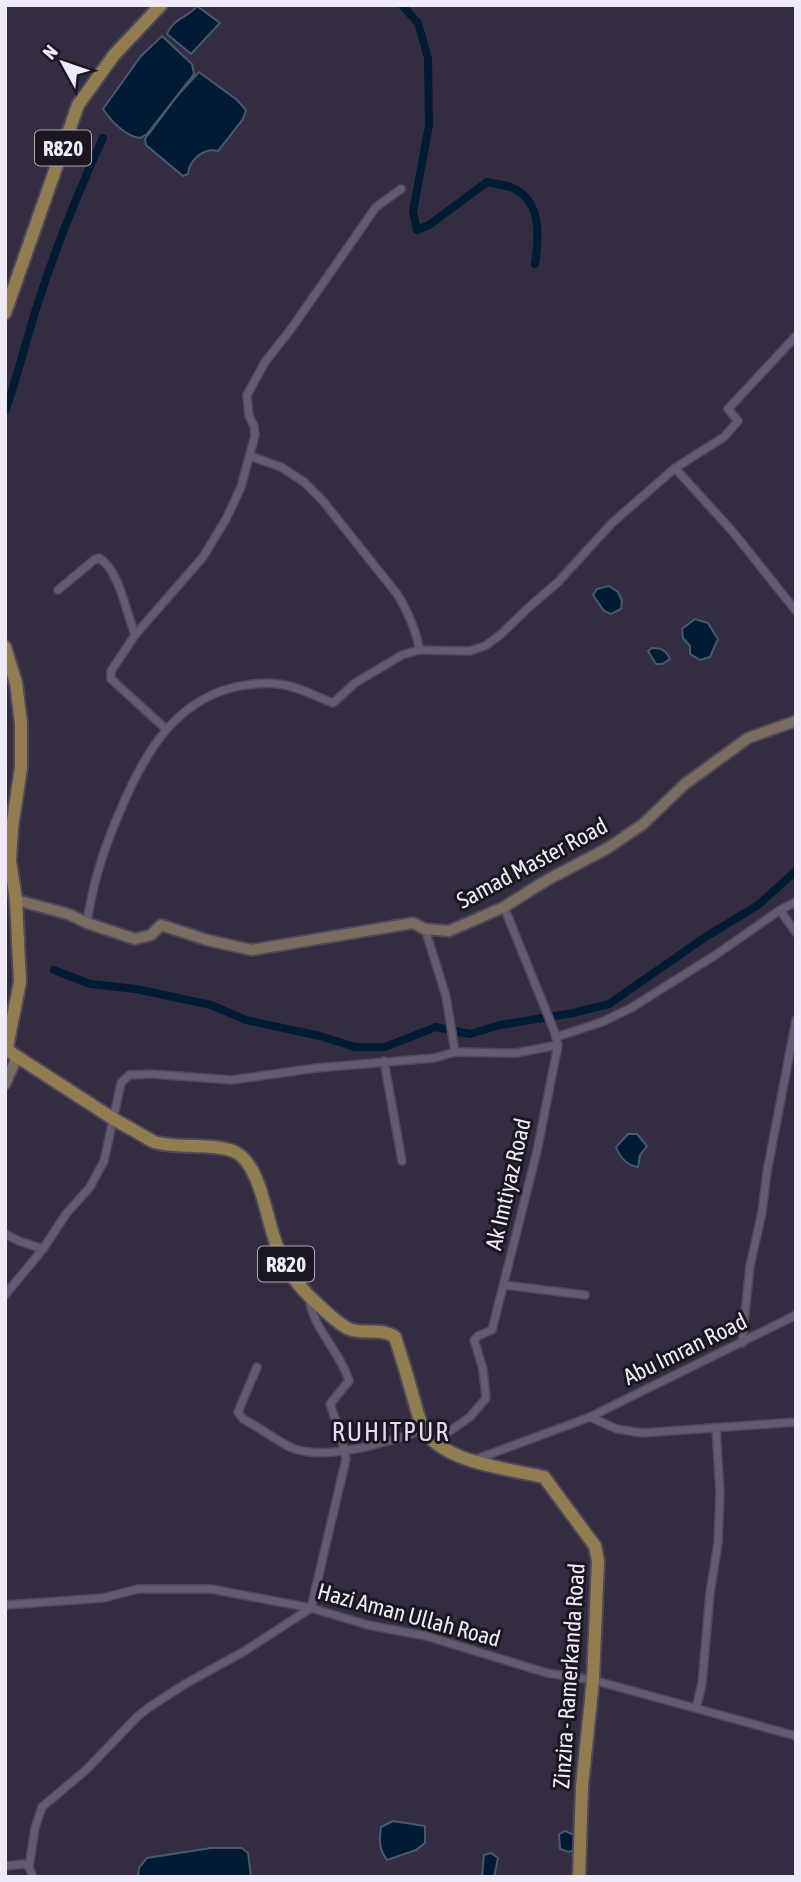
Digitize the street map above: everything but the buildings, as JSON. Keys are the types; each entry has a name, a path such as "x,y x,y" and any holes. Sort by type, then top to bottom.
{"main road":[{"name":"R820","path":"5,313 78,106 114,55 162,5"},
{"name":"Zinzira - Ramerkanda Road","path":"5,647 16,683 21,768 8,861 16,900 20,982 6,1046 17,1057 154,1142 237,1152 247,1161 256,1178 277,1246 290,1273 309,1296 350,1330 384,1332 396,1337 424,1430 434,1442 473,1460 507,1471 544,1477 595,1546 598,1561 593,1680 582,1786 579,1877"}],"street":[{"path":"166,729 111,679 111,671 135,635 203,557 226,519 241,486 255,435 249,416 247,395 257,376 376,207 401,189"},
{"path":"87,923 90,898 105,848 132,780 166,729 198,702 222,690 254,683 278,684 333,703 369,673 402,655 419,650 470,651 485,646 558,582 612,523 675,468 724,437 738,421 729,409 796,337"},
{"path":"250,456 281,467 304,482 323,501 397,594 407,610 411,627 418,638 419,650"},
{"path":"675,468 733,532 796,611"},
{"path":"58,590 94,560 99,558 105,561 122,594 135,635"},
{"name":"Samad Master Road","path":"16,900 68,914 135,939 151,934 161,926 252,950 413,923 425,929 449,931 504,907 547,880 608,848 643,824 685,784 748,738 796,721"},
{"path":"5,1295 43,1249 66,1214 90,1187 104,1161 121,1083 129,1075 151,1073 232,1080 316,1068 434,1058 455,1052 516,1053 602,1022 631,1008 796,902"},
{"path":"504,907 556,1038"},
{"path":"780,911 796,933"},
{"path":"425,929 437,962 452,1023 455,1052"},
{"path":"742,1343 750,1266 796,1020"},
{"name":"Ak Imtiyaz Road","path":"434,1442 470,1417 486,1398 482,1368 474,1340 492,1330 537,1152 556,1038"},
{"path":"5,1084 17,1057"},
{"path":"384,1061 402,1161"},
{"path":"5,1234 43,1249"},
{"path":"504,1285 585,1295"},
{"path":"33,1877 29,1867 35,1828 42,1807 86,1770 142,1712 311,1608 346,1459 330,1404 349,1381 331,1343 313,1317 309,1296"},
{"name":"Abu Imran Road","path":"473,1460 590,1417 796,1315"},
{"path":"257,1367 238,1412 243,1419 291,1447 331,1453 366,1447 424,1430"},
{"path":"590,1417 617,1429 642,1433 796,1422"},
{"path":"696,1709 702,1684 710,1593 719,1543 720,1493 716,1428"},
{"name":"Hazi Aman Ullah Road","path":"5,1605 103,1598 138,1589 211,1589 311,1608 368,1625 426,1636 547,1673 593,1680 796,1737"},
{"path":"5,1866 23,1864 29,1867"}],"water":[{"path":"197,6 220,23 191,54 167,34 173,24"},
{"path":"162,36 192,64 194,74 147,134 140,138 134,137 119,127 103,109 141,56"},
{"path":"199,72 237,100 246,110 243,119 218,151 208,151 198,156 191,164 188,174 183,176 146,145 145,139"},
{"path":"609,586 618,592 622,601 621,609 611,614 604,611 593,595 597,589"},
{"path":"695,619 708,623 718,639 710,657 700,660 690,654 690,646 683,638 682,629"},
{"path":"652,648 663,650 670,659 656,664 648,651"},
{"path":"628,1134 637,1134 647,1146 640,1155 638,1167 624,1160 616,1147"},
{"path":"393,1821 425,1826 425,1843 416,1850 387,1860 380,1845 381,1827"},
{"path":"565,1831 579,1837 574,1850 569,1852 560,1849 559,1834"},
{"path":"211,1848 242,1848 248,1853 251,1877 138,1877 139,1868 147,1858"},
{"path":"491,1853 498,1858 494,1877 482,1877 484,1855"}],"waterway":[{"path":"402,5 418,23 428,58 429,125 413,212 417,230 429,225 487,182 509,186 524,195 534,212 538,233 535,264"},
{"path":"5,411 52,261 103,138"},
{"path":"54,970 90,984 136,989 211,1005 246,1020 320,1036 355,1047 385,1047 436,1027 470,1034 500,1025 609,1004 704,938 758,905 796,871"}],"district":[{"name":"RUHITPUR","path":"391,1432"}]}
